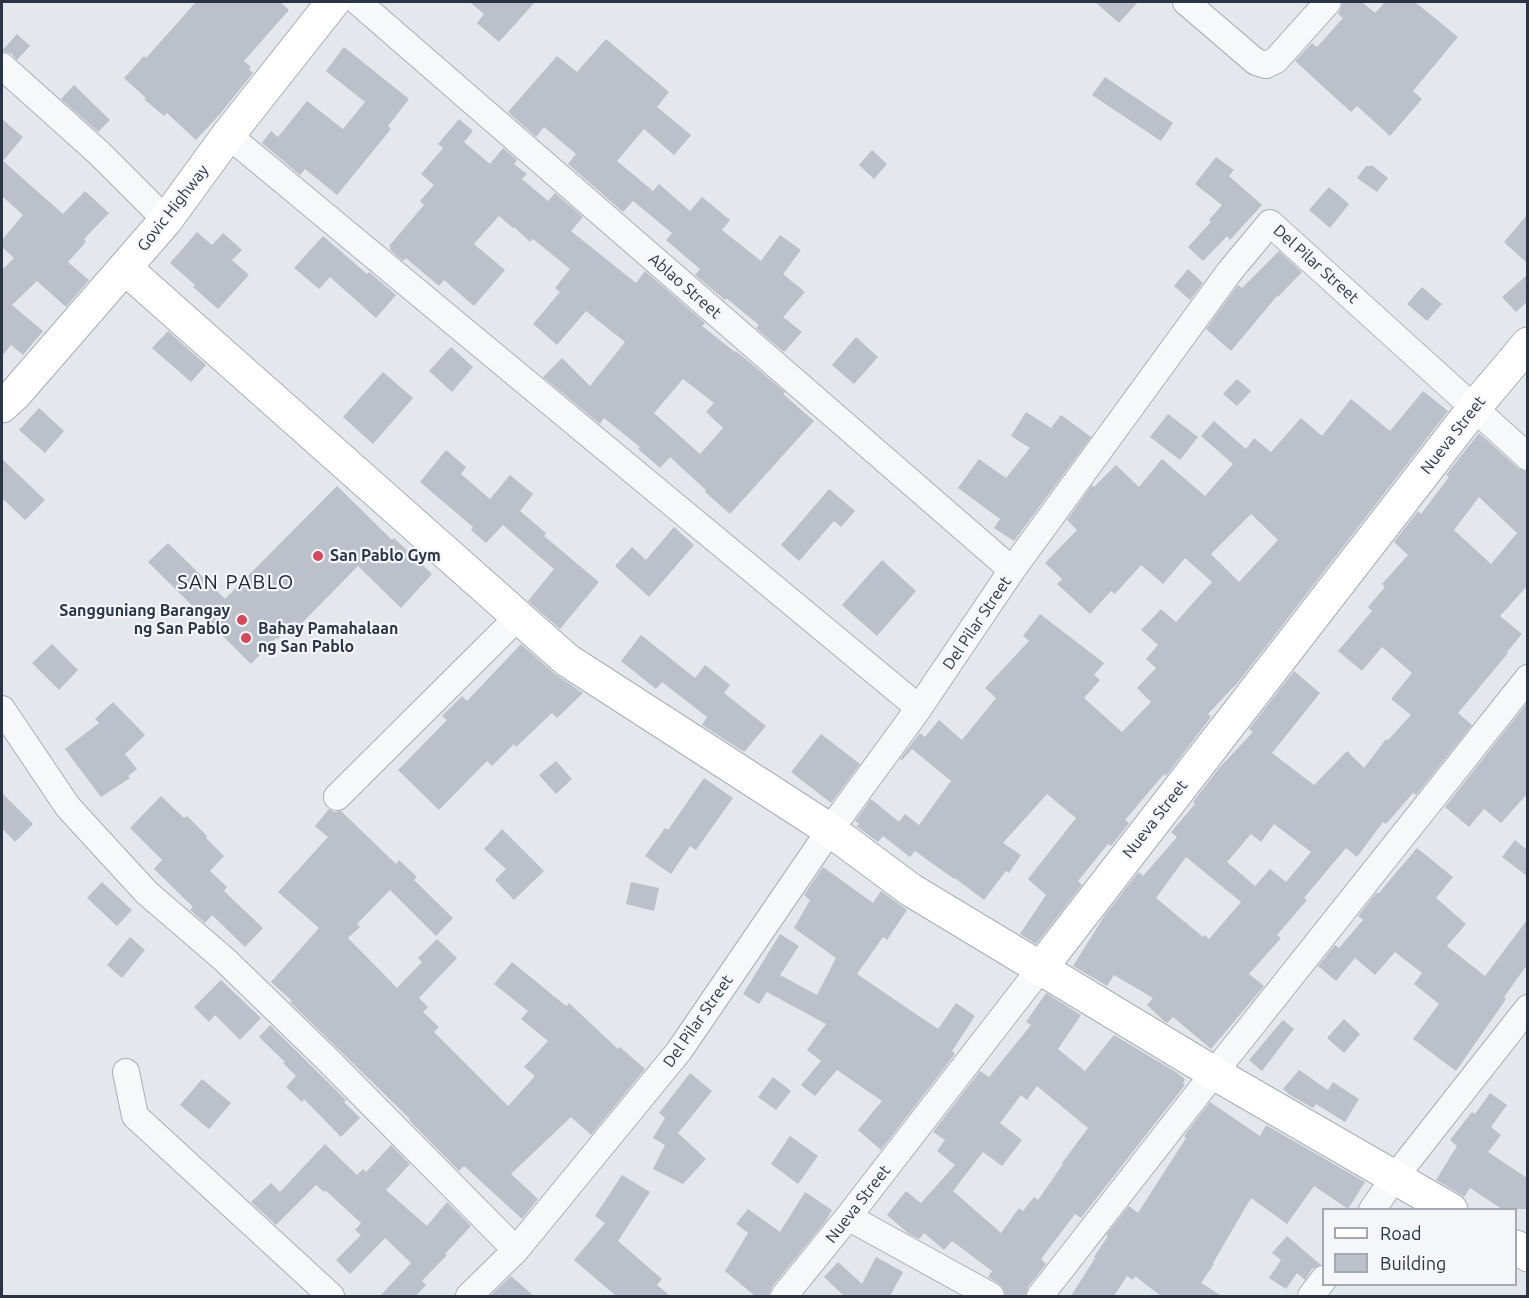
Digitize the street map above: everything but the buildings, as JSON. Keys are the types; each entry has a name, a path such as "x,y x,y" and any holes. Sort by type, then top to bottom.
{"main road":[{"name":"Govic Highway","path":"2,406 15,394 165,220 228,135 333,2"},
{"path":"125,268 567,660 830,831 911,890 1214,1073 1449,1208"},
{"name":"Nueva Street","path":"1040,969 1474,408 1527,344"}],"street":[{"name":"Ablao Street","path":"358,2 1012,570"},
{"path":"1186,2 1256,62 1266,65 1276,60 1328,2"},
{"path":"2,66 99,153 165,220"},
{"path":"228,135 919,708"},
{"name":"Del Pilar Street","path":"469,1296 516,1250 680,1051 830,831 919,708 1012,570 1230,270 1270,223 1527,457"},
{"path":"337,797 518,617"},
{"path":"1040,1296 1527,678"},
{"path":"2,709 68,807 147,893 234,968 516,1250"},
{"name":"Nueva Street","path":"784,1296 1040,969"},
{"path":"1373,1208 1527,1008"},
{"path":"126,1072 135,1116 331,1296"},
{"path":"848,1217 991,1296"},
{"path":"1311,1296 1322,1280"}],"place":[{"name":"San Pablo Gym","path":"318,556"},
{"name":"Sangguniang Barangay ng San Pablo","path":"242,620"},
{"name":"Bahay Pamahalaan ng San Pablo","path":"246,638"}],"district":[{"name":"SAN PABLO","path":"236,582"}]}
